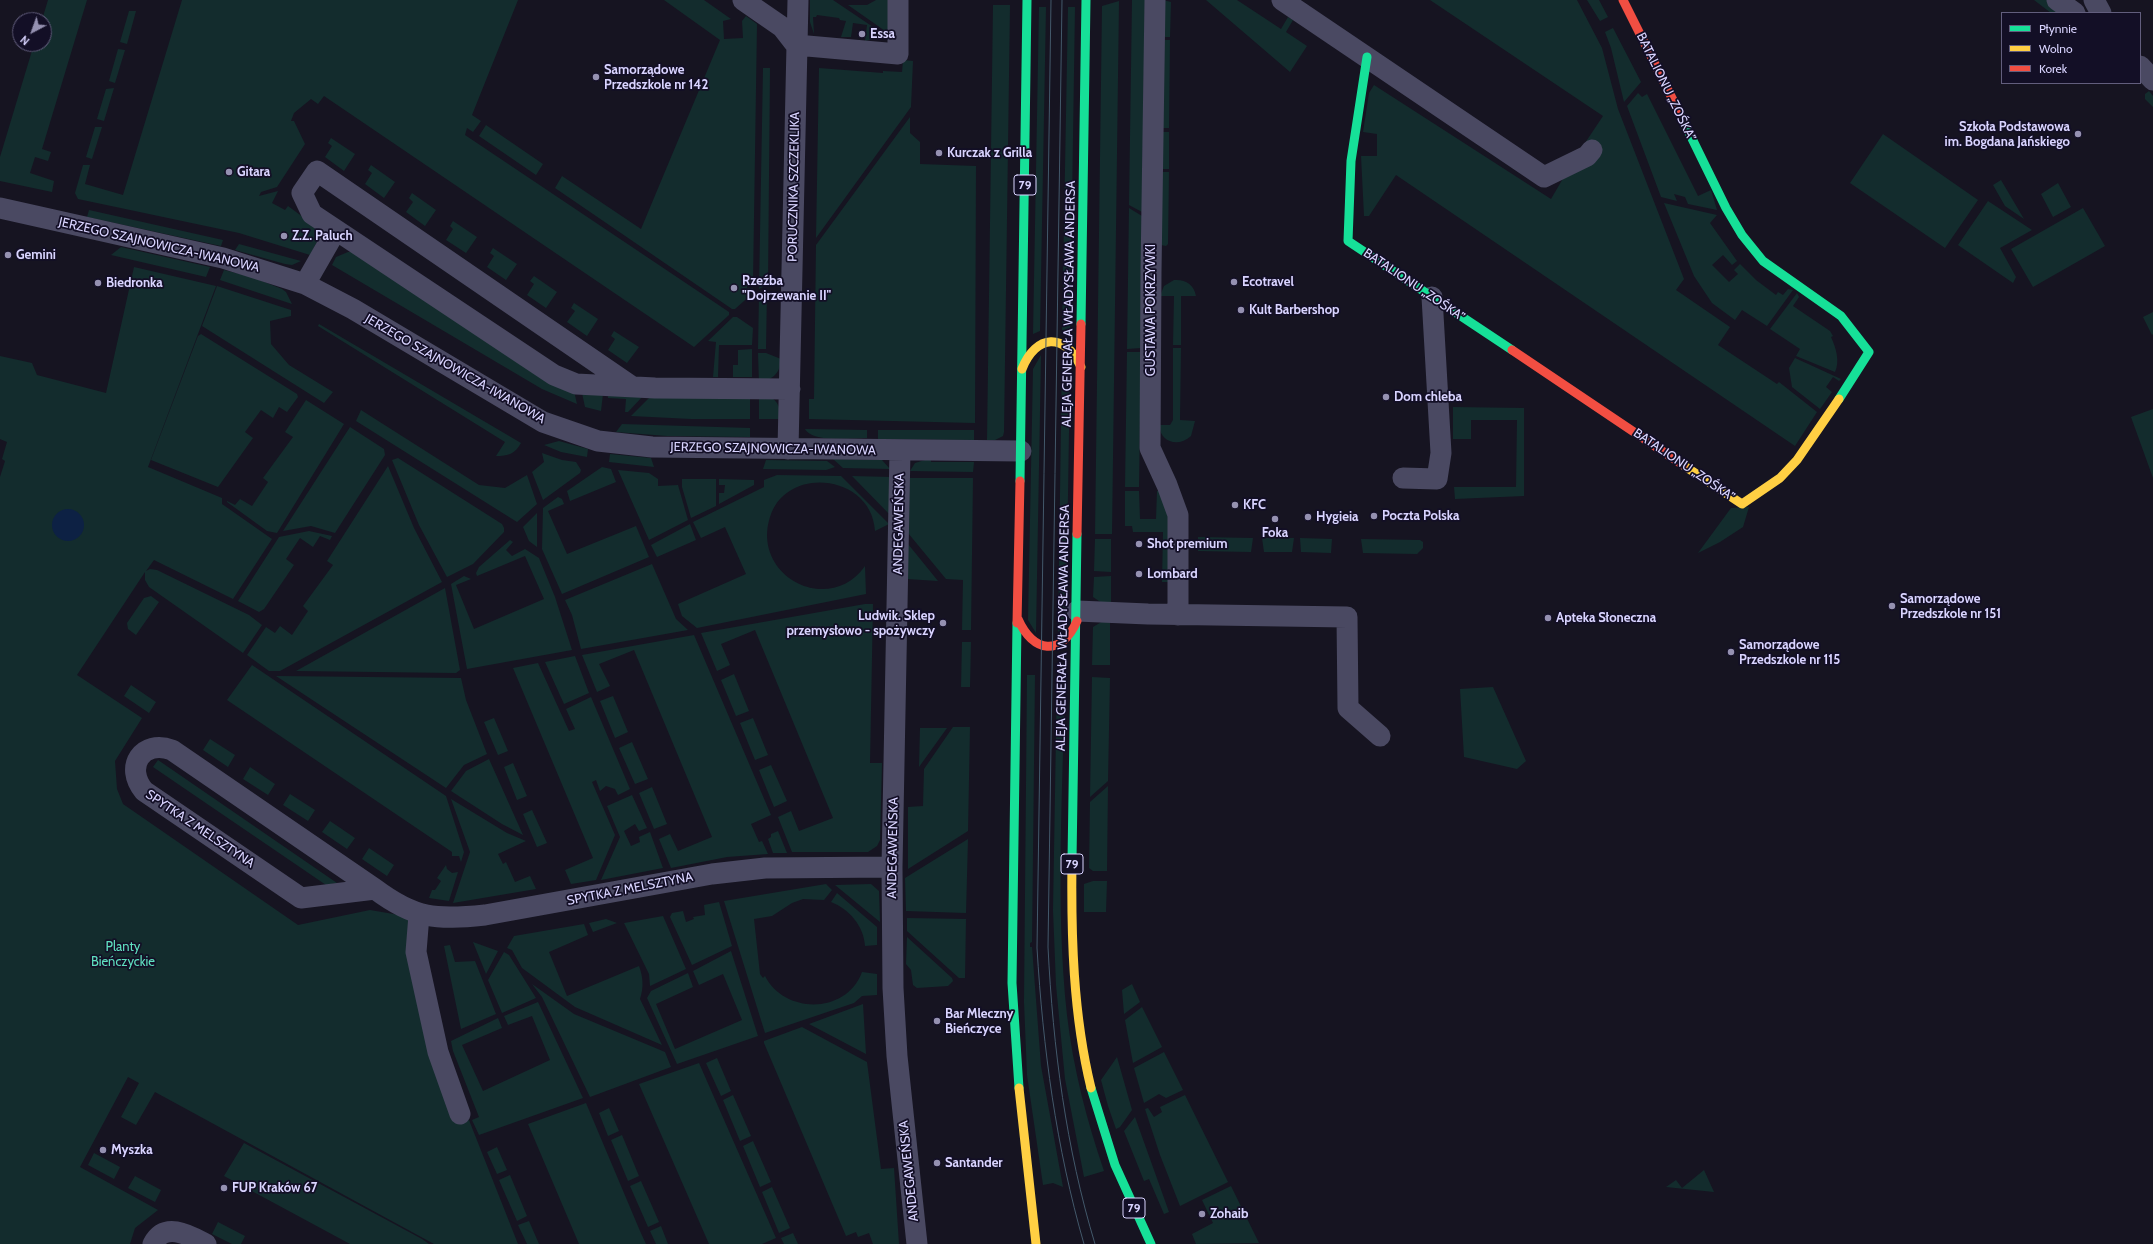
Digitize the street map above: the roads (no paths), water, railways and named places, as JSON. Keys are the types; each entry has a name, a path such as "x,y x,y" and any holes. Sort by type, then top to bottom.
{"main road":[{"name":"79","path":"1027,0 1012,990 1016,1066 1036,1244"},
{"name":"ALEJA GENERAŁA WŁADYSŁAWA ANDERSA","path":"1086,0 1072,932 1078,1018 1089,1078 1104,1136 1117,1171 1151,1244"},
{"name":"BATALIONU „ZOŚKA”","path":"1367,57 1351,161 1348,241 1742,504 1774,483 1793,464 1869,352 1846,321 1835,310 1771,267 1753,250 1738,230 1623,0"},
{"path":"1022,369 1029,352 1041,343 1049,341 1057,341 1066,346 1077,357 1081,367"},
{"path":"1018,618 1027,637 1037,645 1045,647 1052,646 1064,640 1073,631 1077,616"}],"street":[{"path":"743,0 782,27 796,45 898,54 898,0"},
{"name":"PORUCZNIKA SZCZEKLIKA","path":"788,449 798,0"},
{"name":"GUSTAWA POKRZYWKI","path":"1155,0 1150,280 1150,448 1178,515 1178,615"},
{"path":"1282,0 1544,177 1587,156 1592,150"},
{"path":"2057,0 2074,12"},
{"path":"2094,0 2100,12"},
{"path":"2141,67 2153,80"},
{"path":"631,386 317,171 302,193 312,214 554,375 576,384 655,388 790,389"},
{"name":"JERZEGO SZAJNOWICZA-IWANOWA","path":"0,208 223,258 305,284 353,309 543,422 598,441 614,444 652,447 1021,451"},
{"path":"305,284 336,230"},
{"path":"1403,478 1437,479 1441,453 1432,297"},
{"name":"ANDEGAWEŃSKA","path":"900,450 892,867 894,992 897,1056 917,1244"},
{"path":"1077,616 1178,615 1347,617 1348,708 1380,736"},
{"name":"SPYTKA Z MELSZTYNA","path":"375,889 301,898 144,791 135,777 137,761 145,752 156,746 172,750 375,889 397,905 419,915 459,918 485,915 673,880 765,868 892,867"},
{"path":"419,915 416,952 438,1052 460,1114"},
{"path":"153,1244 161,1234 177,1231 206,1244"}],"water":[{"path":"65,509 71,509 81,516 84,525 83,531 77,538 71,541 65,541 55,534 52,528 52,522 59,512"}],"tram line":[{"path":"1051,0 1037,948 1043,1023 1052,1097 1058,1134 1074,1208 1084,1244"},
{"path":"1062,0 1048,947 1053,1023 1062,1097 1076,1171 1095,1244"}],"place":[{"name":"Essa","path":"862,34"},
{"name":"Samorządowe Przedszkole nr 142","path":"596,77"},
{"name":"Szkoła Podstawowa im. Bogdana Jańskiego","path":"2078,134"},
{"name":"Kurczak z Grilla","path":"939,153"},
{"name":"Gitara","path":"229,172"},
{"name":"Z.Z. Paluch","path":"284,236"},
{"name":"Gemini","path":"8,255"},
{"name":"Ecotravel","path":"1234,282"},
{"name":"Biedronka","path":"98,283"},
{"name":"Rzeźba \"Dojrzewanie II\"","path":"734,288"},
{"name":"Kult Barbershop","path":"1241,310"},
{"name":"Dom chleba","path":"1386,397"},
{"name":"KFC","path":"1235,505"},
{"name":"Poczta Polska","path":"1374,516"},
{"name":"Hygieia","path":"1308,517"},
{"name":"Foka","path":"1275,519"},
{"name":"Shot premium","path":"1139,544"},
{"name":"Lombard","path":"1139,574"},
{"name":"Samorządowe Przedszkole nr 151","path":"1892,606"},
{"name":"Apteka Słoneczna","path":"1548,618"},
{"name":"Ludwik. Sklep przemysłowo - spożywczy","path":"943,623"},
{"name":"Samorządowe Przedszkole nr 115","path":"1731,652"},
{"name":"Bar Mleczny Bieńczyce","path":"937,1021"},
{"name":"Myszka","path":"103,1150"},
{"name":"Santander","path":"937,1163"},
{"name":"FUP Kraków 67","path":"224,1188"},
{"name":"Zohaib","path":"1202,1214"}],"park label":[{"name":"Planty Bieńczyckie","path":"123,954"}]}
